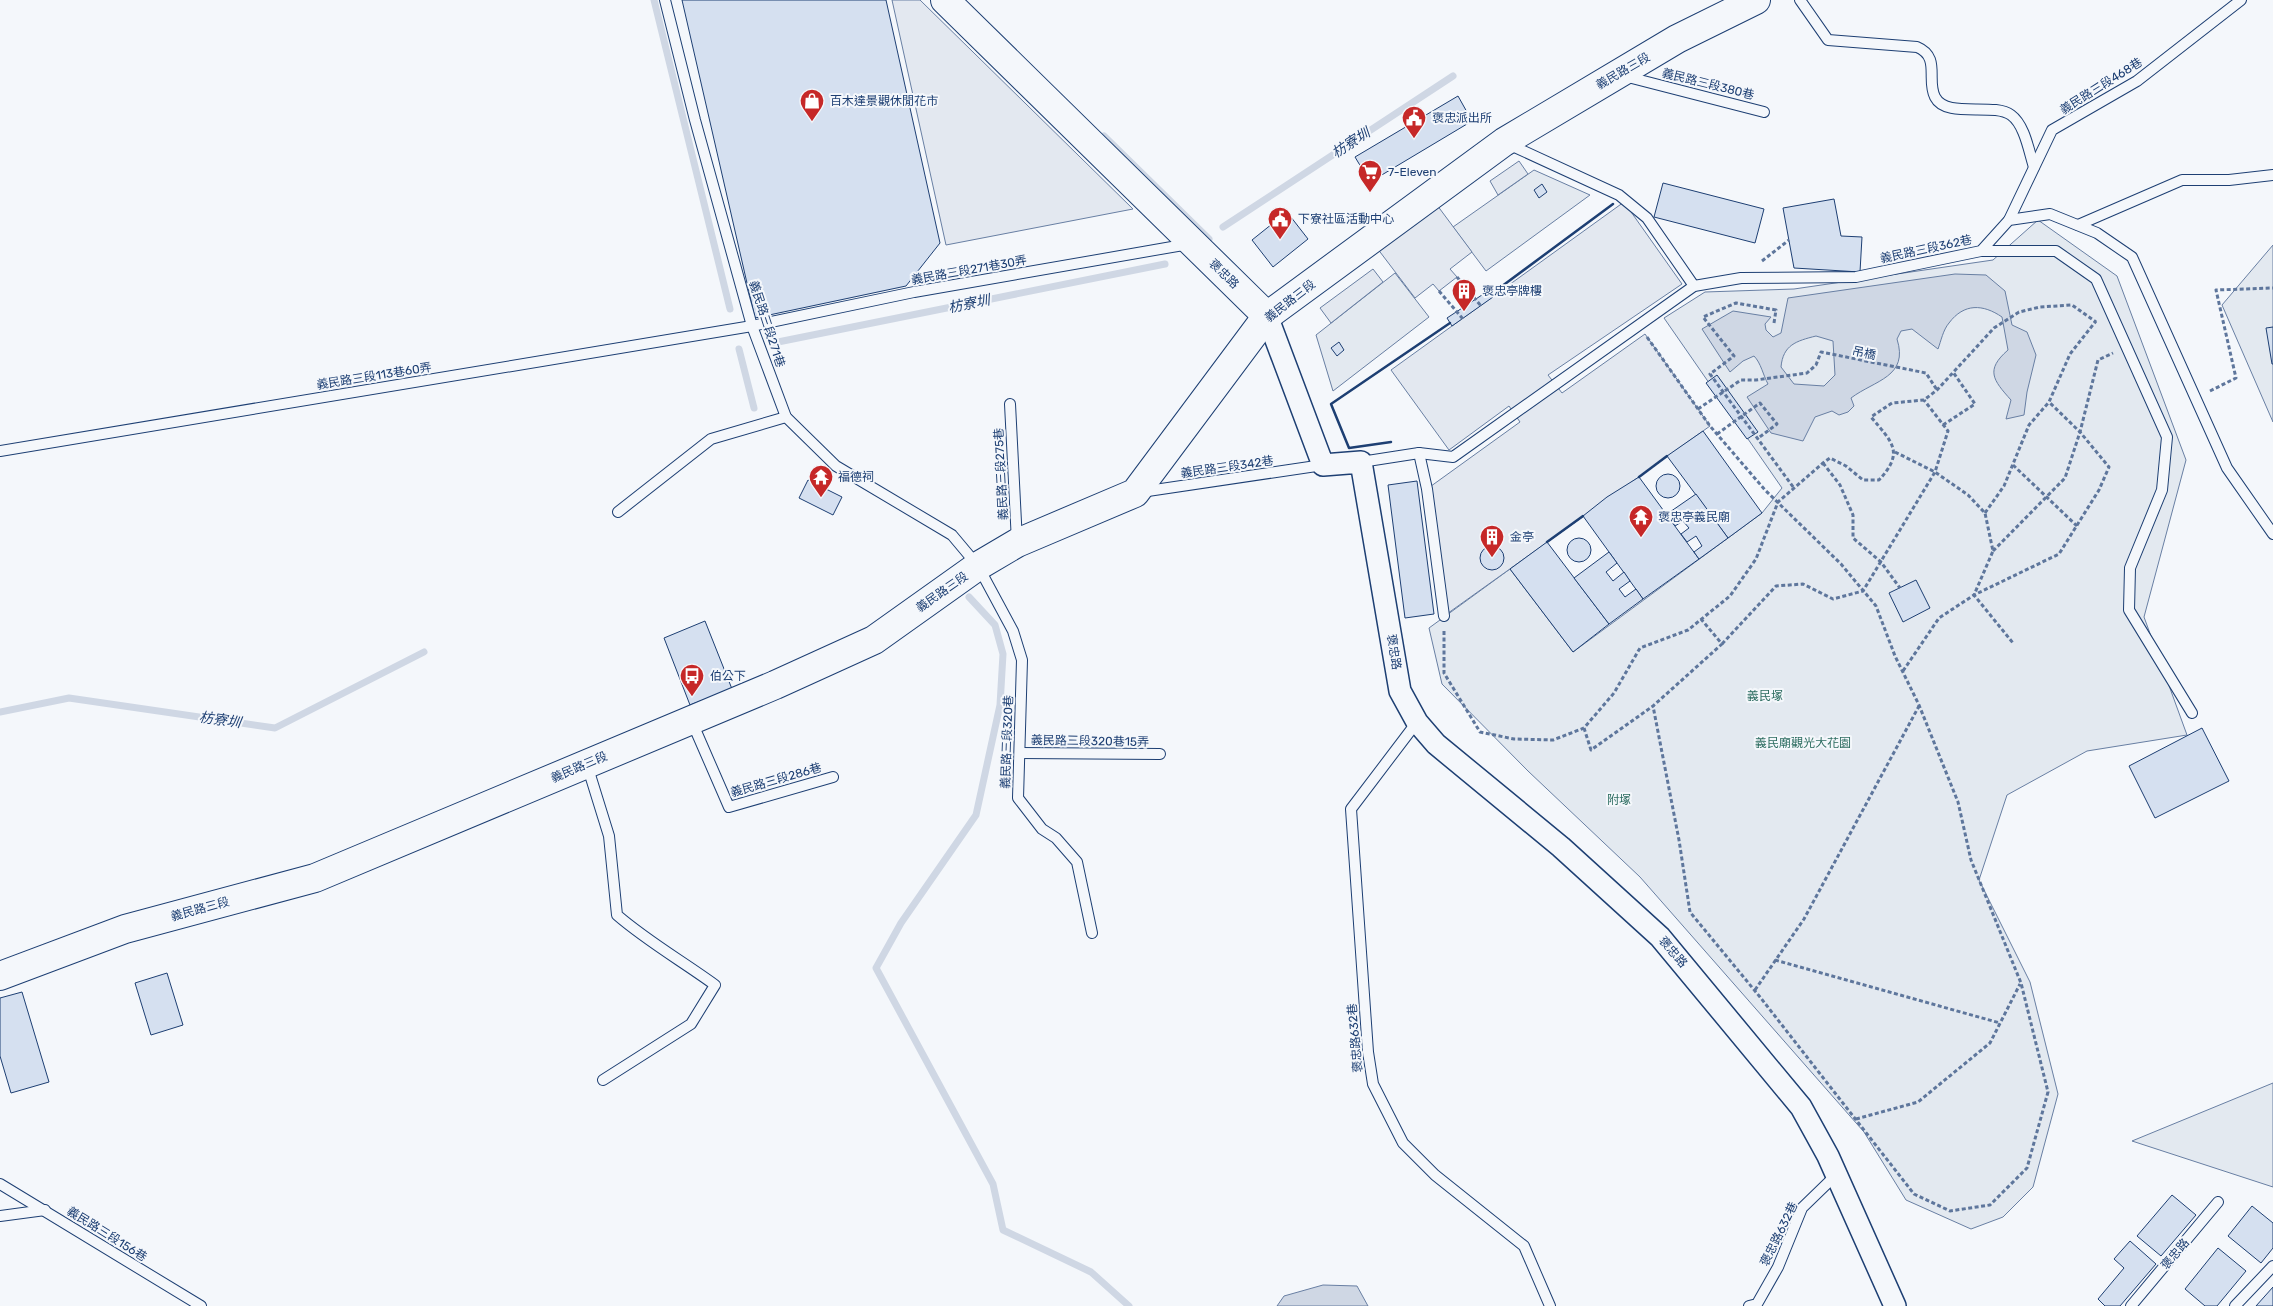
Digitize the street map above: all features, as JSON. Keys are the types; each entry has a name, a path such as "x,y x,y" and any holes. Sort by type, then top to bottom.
{"street":[{"name":"褒忠路","path":"945,0 1267,316 1323,465"},
{"name":"義民路三段","path":"0,976 125,929 315,878 692,721 874,640 978,566 1017,543 1135,493 1267,316 1504,142 1677,39 1756,0"},
{"name":"褒忠路","path":"1361,462 1400,691 1416,722 1436,744 1561,847 1660,937 1800,1107 1828,1156 1896,1306"},
{"path":"1323,465 1361,462"}],"lane":[{"name":"義民路三段271巷","path":"666,0 695,120 752,326 786,417 836,466 952,535 978,566"},
{"path":"1800,0 1828,40 1917,47 1926,50 1930,57 1935,97 1951,108 2002,111 2012,116 2020,126 2034,167"},
{"name":"義民路三段468巷","path":"2009,220 2052,130 2137,81 2241,0"},
{"name":"義民路三段380巷","path":"1616,74 1764,112"},
{"path":"1361,462 1419,453 1453,458 1694,286 1647,218 1619,195 1504,142"},
{"path":"2078,225 2182,180 2229,180 2273,175"},
{"path":"2009,220 2050,214 2097,233 2132,257 2227,468 2273,534"},
{"name":"義民路三段362巷","path":"1694,286 1740,278 1856,277 1981,251 2009,220"},
{"name":"義民路三段271巷30弄","path":"752,326 914,292 1193,244"},
{"path":"1981,251 2056,252 2096,279 2167,437 2162,490 2130,568 2129,610 2192,713"},
{"name":"義民路三段113巷60弄","path":"0,451 752,326"},
{"name":"義民路三段275巷","path":"1010,404 1017,543"},
{"path":"618,512 712,439 786,417"},
{"path":"1419,453 1427,489 1444,616"},
{"name":"義民路三段342巷","path":"1135,493 1323,465"},
{"name":"義民路三段320巷","path":"978,566 1020,646 1022,660 1018,798 1042,829 1056,838 1077,862 1092,934"},
{"name":"義民路三段286巷","path":"692,721 729,807 833,777"},
{"name":"褒忠路632巷","path":"1416,722 1351,809 1368,1052 1373,1084 1403,1143 1434,1175 1524,1246 1550,1306"},
{"name":"義民路三段320巷15弄","path":"1020,753 1160,754"},
{"path":"587,764 609,836 617,915 642,937 676,956 715,985 691,1024 603,1080"},
{"name":"褒忠路632巷","path":"1749,1306 1757,1304 1778,1267 1802,1208 1836,1174"},
{"name":"義民路三段156巷","path":"0,1184 200,1306"},
{"name":"褒忠路","path":"2131,1306 2218,1202"},
{"path":"0,1216 45,1210"},
{"path":"2235,1306 2273,1266"}],"path":[{"path":"1740,278 1789,240"},
{"path":"1457,277 1481,306"},
{"path":"2196,398 2236,378 2216,290 2273,288"},
{"path":"1439,291 1463,319"},
{"path":"1774,323 1776,310 1736,304 1704,317 1734,356 1710,374 1794,488"},
{"path":"1993,551 1985,513 1968,495 1935,472 1895,452 1886,435 1871,417 1892,403 1924,400 1937,390 1994,328 2019,312 2040,307 2072,306 2096,321 2101,329"},
{"path":"1985,513 2004,486 2029,425 2049,402 2070,354 2096,321"},
{"path":"1639,324 1717,434 1778,502 1841,564 1876,606 1958,802 1971,860 2020,983 2048,1092 2027,1168 1990,1206 1950,1211 1914,1194 1755,990 1690,912 1680,840 1653,706"},
{"path":"1974,595 1993,551 2065,478 2080,432 2098,360 2116,351"},
{"name":"吊橋","path":"1723,392 1741,380 1756,380 1807,373 1816,365 1820,352 1926,373 1937,390"},
{"path":"1943,425 1975,404 1953,372"},
{"path":"1698,409 1723,392"},
{"path":"1584,728 1591,750 1653,706 1722,644 1776,586 1803,584 1834,599 1863,592 1935,472 1948,431 1924,400"},
{"path":"1903,672 1939,618 1974,595 2059,554 2100,490 2109,467 2080,432 2049,402"},
{"path":"1717,434 1760,403 1776,424 1757,438"},
{"path":"1444,616 1444,674 1480,732 1514,739 1553,740 1584,728 1614,693 1640,648 1688,630 1730,596 1756,559 1778,502 1823,463 1830,458 1846,466 1863,480 1879,480 1892,466 1895,452"},
{"path":"1823,463 1840,485 1853,515 1852,538 1881,562 1900,588"},
{"path":"2013,465 2077,526"},
{"path":"1974,595 2013,643"},
{"path":"1702,619 1722,644"},
{"path":"1755,990 1804,919 1919,705"},
{"path":"1775,960 2000,1023"},
{"path":"1856,1119 1918,1102 1990,1043 2020,983"}],"green space":[{"path":"1534,170 1590,195 1486,271 1453,227"},
{"name":"義民廟觀光大花園","path":"2038,220 2117,276 2186,460 2144,617 2187,735 2087,751 2007,795 1979,880 2030,982 2058,1094 2033,1187 2003,1217 1971,1229 1906,1200 1864,1132 1640,877 1528,771 1442,684 1429,628 1510,569 1573,652 1762,513 1782,488 1664,318 1705,292 1794,289 1993,260"},
{"path":"2273,245 2273,422 2222,305"},
{"path":"1395,273 1429,317 1333,391 1316,335"},
{"path":"2273,1083 2273,1187 2132,1141"}],"shaded area":[{"path":"892,0 920,0 1133,209 946,245"},
{"path":"1519,161 1528,174 1498,195 1490,181"},
{"path":"1434,201 1472,252 1450,269 1457,277 1439,291 1433,284 1415,298 1374,244"},
{"path":"1624,202 1682,284 1548,375 1562,393 1645,334 1710,426 1444,616 1427,489 1520,422 1509,406 1449,450 1391,370"},
{"path":"1373,269 1383,282 1331,323 1320,308"},
{"path":"1955,274 1986,275 2005,291 2012,325 2027,332 2036,355 2027,392 2024,415 2006,419 2011,400 2000,387 1994,375 1996,363 2008,350 2002,317 1988,310 1974,308 1967,309 1955,316 1947,326 1938,349 1912,329 1901,331 1897,339 1898,362 1894,370 1888,376 1851,398 1854,406 1848,412 1839,415 1832,411 1815,417 1803,441 1771,433 1747,397 1768,384 1756,359 1754,356 1743,361 1730,372 1702,329 1733,311 1771,317 1765,324 1766,330 1773,337 1781,333 1788,298","holes":["1816,336 1833,341 1835,375 1824,386 1794,384 1781,367 1784,354 1797,342"]},
{"path":"1323,1285 1357,1286 1368,1306 1277,1306 1284,1296"}],"building":[{"name":"百木達景觀休閒花市","path":"682,0 886,0 940,243 906,286 755,318"},
{"name":"褒忠派出所","path":"1458,96 1472,121 1370,182 1355,157"},
{"path":"1663,183 1764,209 1755,243 1654,217"},
{"path":"1542,184 1547,192 1539,198 1534,190"},
{"path":"1834,199 1841,236 1862,237 1860,272 1794,268 1783,208"},
{"name":"下寮社區活動中心","path":"1287,212 1308,239 1273,267 1252,240"},
{"name":"褒忠亭牌樓","path":"1488,291 1493,297 1452,326 1447,318"},
{"path":"2273,327 2273,364 2272,364 2266,328"},
{"path":"1339,342 1344,350 1337,356 1331,348"},
{"path":"1717,375 1758,432 1747,439 1706,383"},
{"path":"1703,431 1762,513 1728,538 1667,456"},
{"path":"1668,474 1676,478 1680,486 1676,494 1668,498 1660,494 1656,486 1660,478"},
{"name":"褒忠亭義民廟","path":"1639,477 1699,559 1643,599 1583,516 1607,497"},
{"name":"福德祠","path":"808,480 842,497 833,515 799,498"},
{"path":"1417,481 1434,614 1405,618 1388,485"},
{"path":"1696,494 1728,538 1699,559 1694,552 1702,546 1696,536 1687,542 1681,534 1689,528 1683,521 1675,526 1667,514"},
{"path":"1579,538 1587,542 1591,550 1587,558 1579,562 1571,558 1567,550 1571,542"},
{"path":"1547,542 1609,624 1573,652 1510,569"},
{"name":"金亭","path":"1492,546 1497,547 1503,553 1503,563 1497,569 1492,570 1487,569 1481,563 1480,558 1481,553 1487,547"},
{"path":"1609,552 1617,563 1606,572 1613,581 1624,572 1630,581 1619,589 1625,597 1636,589 1643,599 1609,624 1574,578"},
{"path":"1916,580 1930,608 1903,622 1889,593"},
{"path":"705,621 732,689 690,705 664,638"},
{"path":"2202,728 2229,781 2155,818 2129,766"},
{"path":"167,973 183,1025 151,1035 135,983"},
{"path":"22,992 49,1082 11,1093 0,1056 0,998"},
{"path":"2172,1195 2196,1215 2161,1256 2137,1236"},
{"path":"2252,1206 2273,1223 2273,1248 2261,1263 2228,1236"},
{"path":"2130,1241 2156,1264 2120,1306 2105,1306 2098,1299 2124,1268 2114,1259"},
{"path":"2218,1248 2246,1271 2217,1306 2205,1306 2185,1289"},
{"path":"2273,1287 2273,1306 2256,1306"}],"waterway":[{"path":"654,0 730,309"},
{"name":"枋寮圳","path":"1223,227 1453,76"},
{"path":"1104,136 1209,239"},
{"name":"枋寮圳","path":"773,343 1165,264"},
{"name":"枋寮圳","path":"739,349 754,408"},
{"path":"969,597 995,625 1003,654 1000,705 976,815 901,923 876,968 993,1184 1003,1230 1091,1272 1129,1306"},
{"name":"枋寮圳","path":"0,712 69,698 275,728 424,652"}],"wall":[{"path":"1490,295 1613,204"},
{"path":"1391,442 1349,448 1331,404 1450,323"},
{"path":"1639,477 1667,456"},
{"path":"1547,542 1583,516"}],"place":[{"name":"百木達景觀休閒花市","path":"812,122"},
{"name":"褒忠派出所","path":"1414,139"},
{"name":"7-Eleven","path":"1370,193"},
{"name":"下寮社區活動中心","path":"1280,240"},
{"name":"褒忠亭牌樓","path":"1464,312"},
{"name":"福德祠","path":"821,498"},
{"name":"褒忠亭義民廟","path":"1641,538"},
{"name":"金亭","path":"1492,558"},
{"name":"伯公下","path":"692,697"}],"park label":[{"name":"義民塚","path":"1765,696"},
{"name":"附塚","path":"1619,800"}]}
